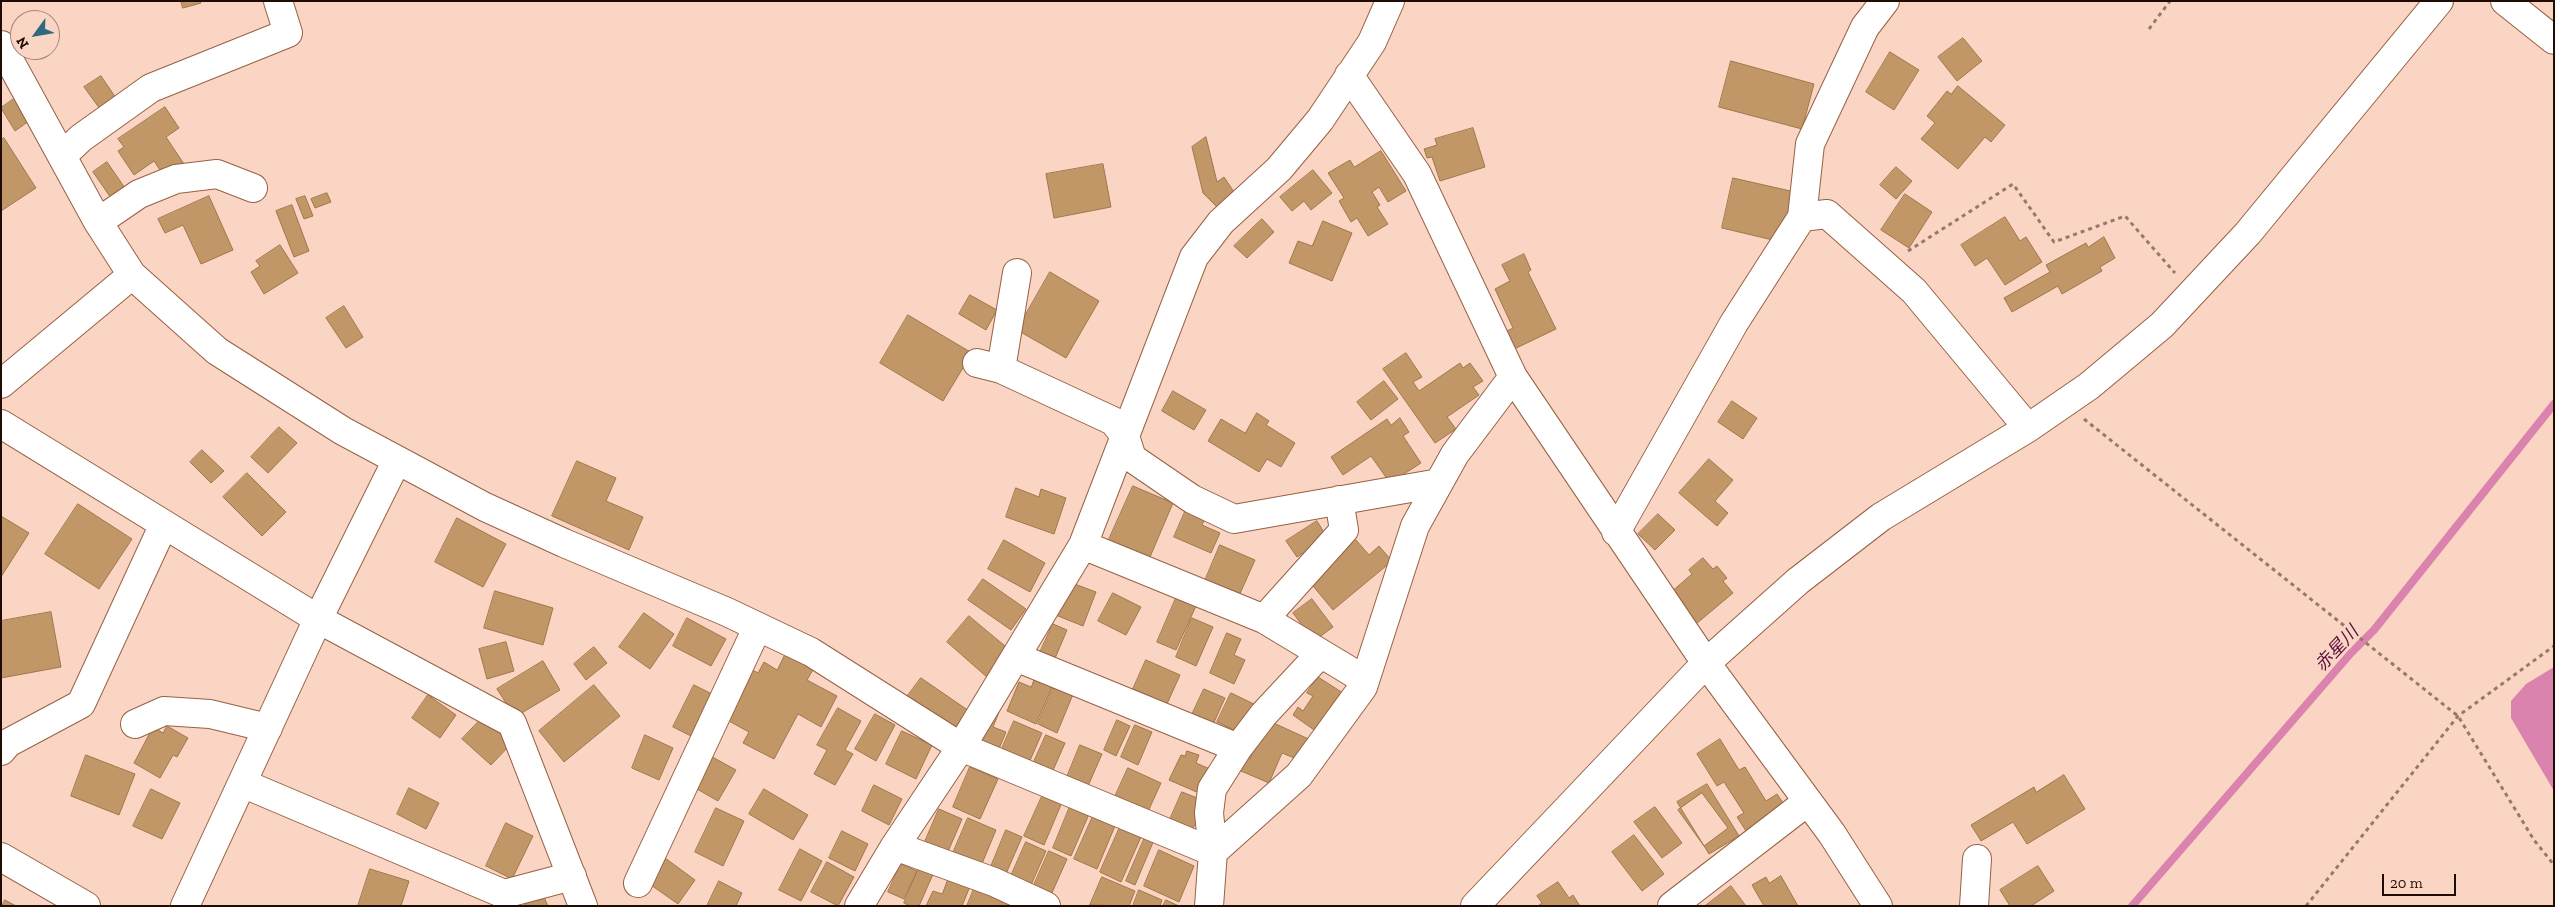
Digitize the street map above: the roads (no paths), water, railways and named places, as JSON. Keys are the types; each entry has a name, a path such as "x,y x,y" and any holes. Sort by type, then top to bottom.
{"street":[{"path":"62,156 96,126 151,88 288,33 278,1"},
{"path":"859,906 895,846 961,747 1083,545 1194,256 1221,222 1279,169 1320,120 1372,42 1390,1"},
{"path":"1616,532 1734,323 1802,216 1810,144 1865,27 1885,1"},
{"path":"1475,906 1706,663 1798,581 1880,517 2028,428 2089,386 2162,325 2248,233 2439,1"},
{"path":"2505,1 2554,40"},
{"path":"4,55 98,222 132,275 217,352 343,430 485,507 564,543 727,612 757,628 811,652 961,747 1213,852"},
{"path":"1349,75 1417,174 1512,377 1706,663 1807,802 1878,906"},
{"path":"98,222 139,194 176,179 217,174 252,188"},
{"path":"1802,216 1827,214 1914,291 2028,428"},
{"path":"1017,273 989,366 1112,421 1125,436 1132,458 1192,499 1234,518 1439,483"},
{"path":"1,384 132,275"},
{"path":"1213,852 1299,775 1363,687 1415,526 1455,454 1512,377"},
{"path":"1,424 318,619 512,723 583,906"},
{"path":"185,906 318,619 397,460"},
{"path":"1264,619 1344,530 1339,500"},
{"path":"1,751 8,743 81,704 164,524"},
{"path":"1083,545 1264,619 1365,680"},
{"path":"638,884 757,628"},
{"path":"1209,906 1213,852 1209,814 1212,789 1238,748 1264,714 1320,654"},
{"path":"1016,657 1238,748"},
{"path":"135,724 164,711 210,714 268,728"},
{"path":"242,783 504,894 572,876"},
{"path":"1672,906 1807,802"},
{"path":"895,846 994,882 1046,906"},
{"path":"1,858 86,906"},
{"path":"1974,906 1977,859"}],"waterway":[{"name":"赤星川","path":"2132,906 2351,653 2374,630 2554,404"}]}
